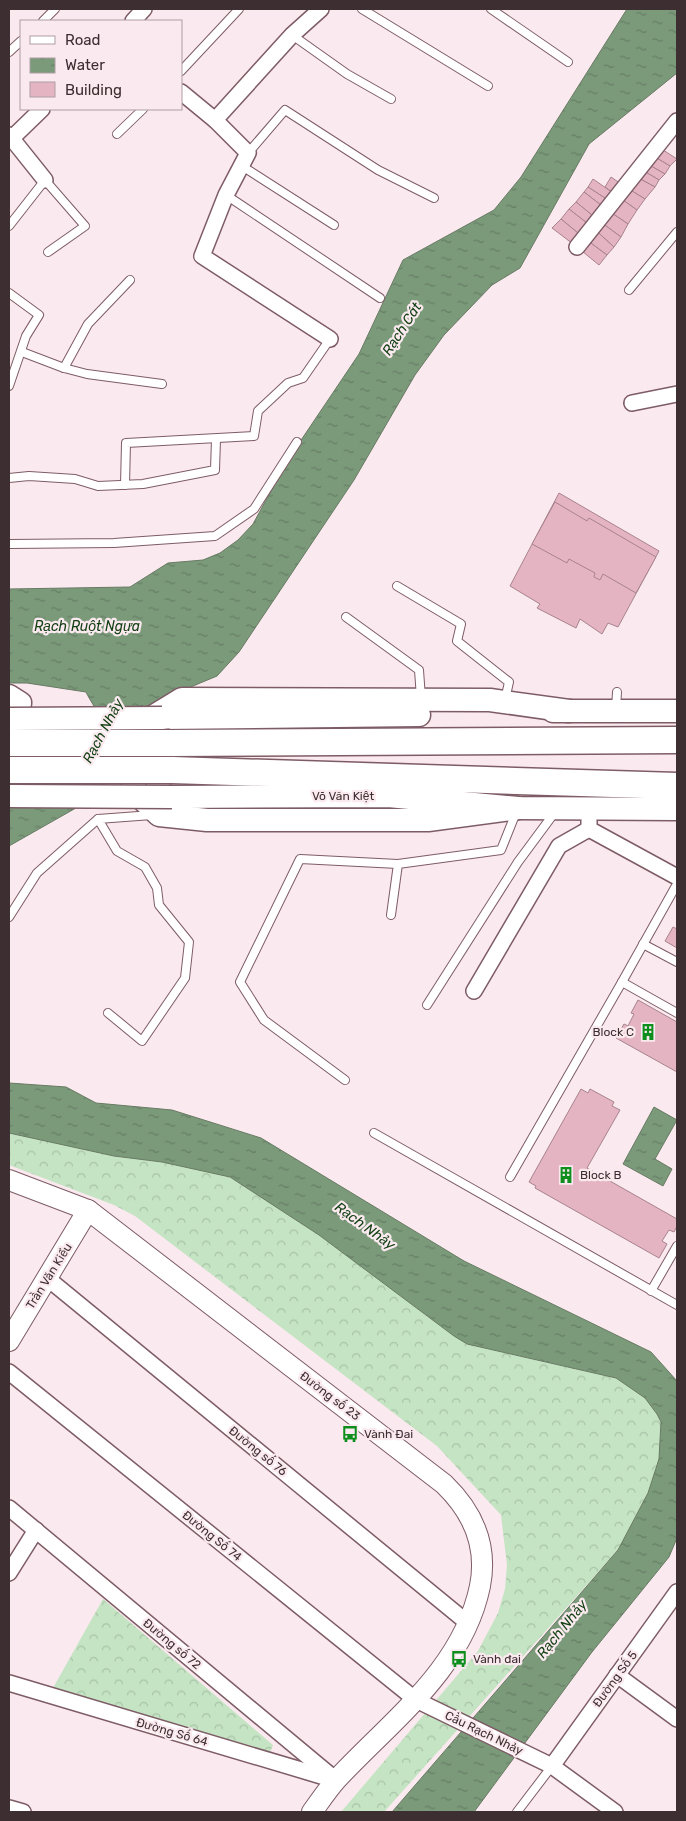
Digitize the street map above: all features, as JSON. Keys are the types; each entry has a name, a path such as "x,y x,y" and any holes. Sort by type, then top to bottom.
{"highway":[{"path":"9,743 677,740"},
{"name":"Võ Văn Kiệt","path":"9,770 172,770 677,786"}],"main road":[{"path":"9,696 20,703 17,720 9,733"},
{"path":"165,806 137,794 131,778 141,734 151,718 182,699 504,702 569,711"},
{"path":"9,719 384,716 569,711 617,701 677,711"},
{"name":"Võ Văn Kiệt","path":"9,796 165,806 388,796 518,808 557,808 589,819 677,809"}],"street":[{"path":"134,20 144,9"},
{"path":"215,120 292,35 321,9"},
{"path":"182,93 215,120 245,160 226,195 202,256 330,339"},
{"path":"41,110 10,139 46,180"},
{"path":"577,247 677,121"},
{"path":"632,403 677,394"},
{"path":"474,991 559,846 589,819 677,877"},
{"name":"Đường số 23","path":"9,1180 88,1210 444,1484 458,1497 472,1517 479,1536 482,1557 481,1579 469,1624 455,1650 416,1700 336,1780 312,1812"},
{"name":"Trần Văn Kiểu","path":"9,1341 88,1210"},
{"name":"Đường số 76","path":"47,1278 469,1624"},
{"name":"Đường Số 74","path":"9,1372 416,1700"},
{"name":"Đường số 72","path":"9,1508 336,1780"},
{"path":"9,1572 36,1530"},
{"name":"Đường Số 5","path":"546,1762 617,1675 677,1592"},
{"path":"617,1675 677,1719"},
{"name":"Đường Số 64","path":"9,1683 336,1780"},
{"name":"Cầu Rạch Nhảy","path":"416,1700 546,1762 615,1812"},
{"path":"9,1808 23,1812"}],"lane":[{"path":"44,20 55,9"},
{"path":"182,70 239,9"},
{"path":"362,9 488,86"},
{"path":"491,9 568,62"},
{"path":"292,35 348,74 391,99"},
{"path":"9,52 20,42"},
{"path":"117,134 142,110"},
{"path":"334,225 245,160 285,110 378,170 434,198"},
{"path":"9,226 46,180 85,226 48,252"},
{"path":"226,195 380,298"},
{"path":"629,290 677,232"},
{"path":"64,368 88,324 130,280"},
{"path":"9,293 40,314 26,336 9,386"},
{"path":"125,485 126,443 254,436 258,411 288,383 303,378 330,339"},
{"path":"22,352 64,368 162,384"},
{"path":"9,478 29,476 75,479 98,486 143,484 215,470 216,439"},
{"path":"9,544 114,543 214,536 254,510 298,442"},
{"path":"397,586 461,624 457,641 509,682 504,702"},
{"path":"346,617 419,670 422,700"},
{"path":"9,917 37,873 98,819 165,806"},
{"path":"345,1080 264,1020 240,982 300,859 398,864 501,850 518,808"},
{"path":"427,1005 518,862 557,808"},
{"path":"98,819 117,851 145,867 157,888 159,905 189,942 185,978 142,1041 108,1012"},
{"path":"391,915 398,864"},
{"path":"510,1177 677,884"},
{"path":"643,944 677,962"},
{"path":"622,982 677,1013"},
{"path":"374,1132 677,1305"},
{"path":"651,1291 677,1246"},
{"path":"517,1812 546,1762"}],"green space":[{"path":"9,1133 114,1156 162,1162 230,1177 319,1235 467,1344 616,1378 645,1398 657,1414 661,1422 659,1459 648,1493 618,1550 384,1812 341,1812 478,1651 498,1613 505,1589 507,1565 501,1515 437,1446 135,1216 114,1205 9,1165"},
{"path":"103,1599 273,1745 269,1755 53,1688"}],"water":[{"path":"627,9 677,9 677,73 589,144 520,268 492,285 444,335 415,375 354,480 239,652 217,676 169,696 142,717 108,781 90,800 9,846 9,806 68,775 82,764 93,752 100,738 101,723 97,711 86,692 27,683 9,683 9,589 130,587 168,563 203,560 220,553 238,540 253,524 289,458 359,354 403,260 494,210 521,177"},
{"name":"Rạch Nhảy","path":"9,1083 66,1087 96,1103 172,1110 261,1138 464,1261 651,1352 677,1381 677,1538 669,1557 592,1652 474,1812 392,1812 618,1550 648,1493 659,1459 661,1422 657,1414 645,1398 616,1378 467,1344 319,1235 230,1177 162,1162 114,1156 9,1133"},
{"path":"654,1107 677,1120 655,1159 672,1169 663,1186 623,1164"}],"building":[{"path":"657,146 677,159 670,166 650,154"},
{"path":"650,154 670,166 665,174 644,162"},
{"path":"644,162 665,174 659,180 639,168"},
{"path":"639,168 659,180 655,187 633,175"},
{"path":"633,175 655,187 645,199 624,186"},
{"path":"611,177 624,186 616,195 605,187"},
{"path":"593,179 616,195 611,202 588,187"},
{"path":"624,186 645,199 637,210 616,195"},
{"path":"588,187 611,202 606,209 584,192"},
{"path":"584,192 606,209 598,220 576,202"},
{"path":"616,195 637,210 628,224 606,209"},
{"path":"576,202 598,220 592,227 569,209"},
{"path":"569,209 592,227 584,238 561,219"},
{"path":"606,209 628,224 621,237 598,220"},
{"path":"561,219 584,238 577,247 552,228"},
{"path":"598,220 621,237 614,247 592,227"},
{"path":"592,227 614,247 607,255 584,238"},
{"path":"584,238 607,255 599,265 577,247"},
{"path":"559,493 659,551 618,627 608,623 602,634 580,619 576,628 537,608 540,604 510,586"},
{"path":"555,502 587,521 589,518 656,557 636,593 603,574 600,580 594,577 595,573 569,559 567,563 532,544"},
{"path":"673,927 677,929 677,948 665,941"},
{"name":"Block C","path":"638,1000 677,1022 677,1072 616,1038 624,1024 628,1026 634,1014 631,1013"},
{"name":"Block B","path":"581,1089 588,1093 590,1089 614,1102 612,1106 620,1110 587,1168 677,1219 677,1226 674,1232 669,1230 662,1241 667,1244 659,1258 535,1188 536,1186 529,1182"}],"place":[{"name":"Block C","path":"648,1032"},
{"name":"Block B","path":"566,1175"},
{"name":"Vành Đai","path":"350,1434"},
{"name":"Vành đai","path":"459,1659"}],"water label":[{"name":"Rạch Cát","path":"402,329"},
{"name":"Rạch Ruột Ngựa","path":"87,626"}]}
